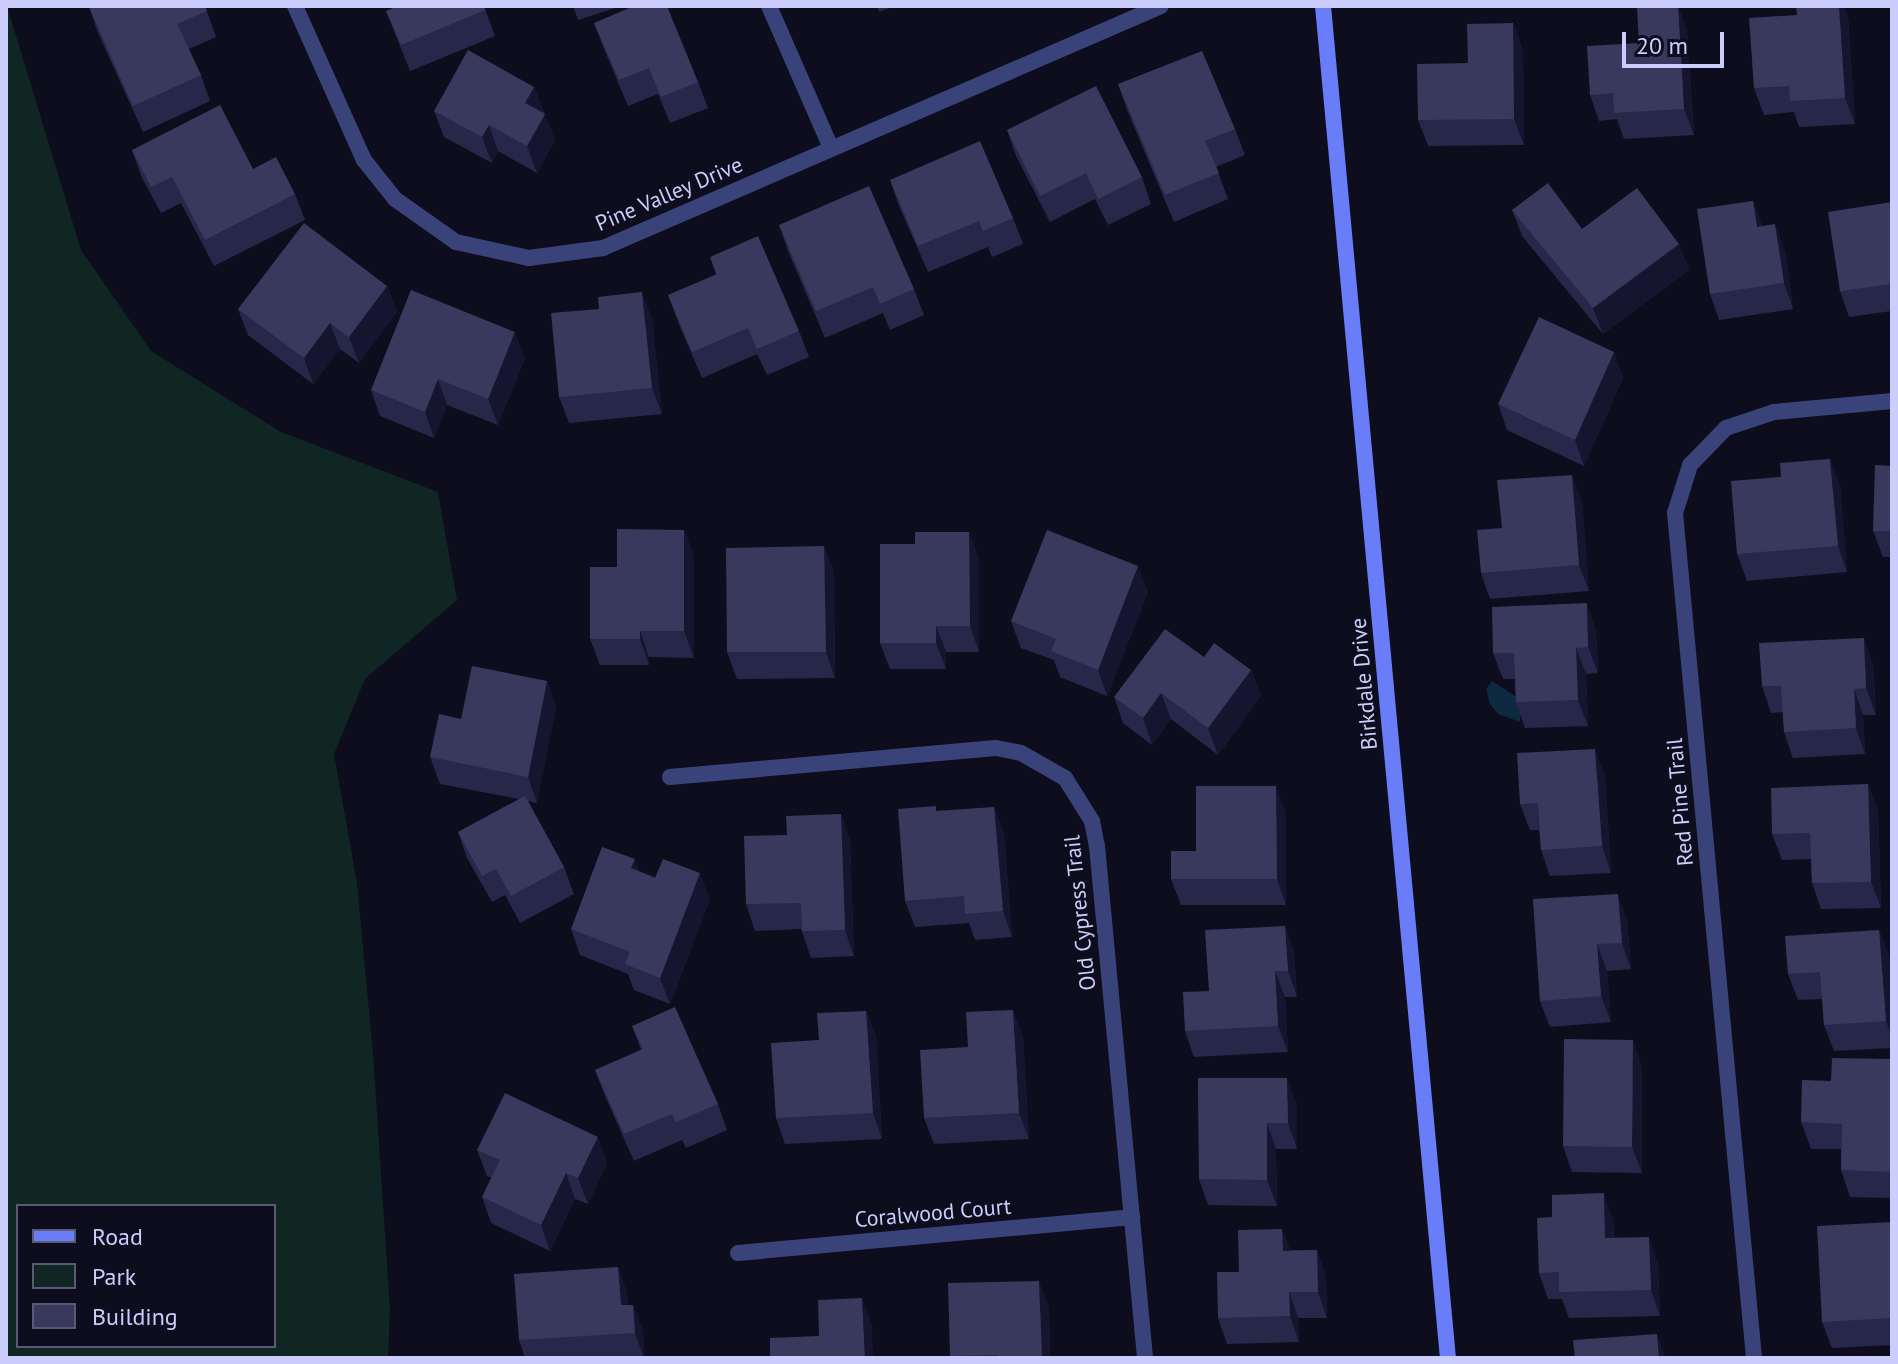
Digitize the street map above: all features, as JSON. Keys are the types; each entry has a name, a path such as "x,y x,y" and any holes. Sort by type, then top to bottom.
{"street":[{"name":"Pine Valley Drive","path":"295,6 353,138 378,181 434,230 480,250 554,258 603,248 1161,6"},
{"path":"769,6 831,148"},
{"name":"Birkdale Drive","path":"1323,6 1448,1358"},
{"name":"Red Pine Trail","path":"1754,1358 1675,513 1690,465 1726,428 1774,412 1892,401"},
{"name":"Old Cypress Trail","path":"670,777 996,748 1021,753 1065,778 1092,821 1097,846 1145,1358"},
{"name":"Coralwood Court","path":"738,1253 1132,1217"}],"green space":[{"path":"7,6 81,250 151,351 281,432 438,492 457,600 365,679 334,754 357,883 373,1053 390,1309 388,1358 6,1358"}],"water":[{"path":"1492,681 1521,700 1520,722 1498,714 1490,704 1486,689"}],"building":[{"path":"205,6 207,11 177,24 201,75 133,106 89,7"},
{"path":"398,6 484,6 485,10 401,45 386,11"},
{"path":"634,6 667,6 698,82 661,97 649,68 619,80 594,23"},
{"path":"1678,6 1684,109 1614,113 1613,93 1590,95 1587,46 1639,43 1637,7"},
{"path":"1796,6 1839,6 1845,98 1790,101 1789,86 1754,88 1749,18 1797,15"},
{"path":"1513,23 1514,119 1418,120 1417,64 1468,63 1467,24"},
{"path":"468,50 534,87 525,103 545,114 527,146 489,125 482,137 434,111"},
{"path":"1202,51 1235,129 1205,141 1219,173 1165,195 1118,84"},
{"path":"1096,86 1142,177 1098,199 1086,173 1040,196 1007,130"},
{"path":"220,105 253,169 276,157 295,194 205,240 172,177 151,187 132,150"},
{"path":"980,141 1013,218 983,231 979,221 918,246 890,180"},
{"path":"1548,183 1582,229 1637,188 1679,244 1593,308 1512,210"},
{"path":"869,186 914,289 880,304 873,287 816,311 779,225"},
{"path":"1753,201 1757,227 1775,224 1784,283 1710,294 1697,209"},
{"path":"1892,202 1892,284 1840,291 1828,212"},
{"path":"304,223 387,286 349,337 330,323 304,358 238,309"},
{"path":"758,236 799,331 757,349 748,328 692,352 668,295 717,274 710,257"},
{"path":"411,290 515,332 488,399 438,379 425,412 371,390"},
{"path":"642,292 652,388 559,397 551,313 599,309 598,297"},
{"path":"1539,317 1614,352 1575,440 1498,404"},
{"path":"1830,459 1838,546 1737,554 1731,481 1781,477 1780,463"},
{"path":"1875,465 1892,466 1892,531 1873,531"},
{"path":"1572,475 1579,565 1481,573 1477,530 1502,528 1497,480"},
{"path":"617,529 684,530 684,631 640,631 640,639 590,639 590,567 617,567"},
{"path":"1047,530 1138,566 1098,670 1051,651 1056,639 1011,621"},
{"path":"915,532 969,532 970,626 936,626 936,643 880,643 880,544 915,544"},
{"path":"824,546 826,652 727,652 726,548"},
{"path":"1587,603 1588,647 1576,648 1578,700 1516,702 1514,653 1493,653 1492,607"},
{"path":"1165,629 1204,657 1214,643 1251,670 1208,728 1161,693 1143,718 1114,697"},
{"path":"1864,638 1866,688 1854,689 1856,728 1784,732 1781,686 1762,686 1759,643"},
{"path":"472,666 547,681 528,777 430,757 439,714 461,719"},
{"path":"1595,749 1602,846 1541,850 1538,803 1520,804 1517,753"},
{"path":"1868,784 1871,882 1812,883 1810,833 1772,834 1771,788"},
{"path":"1196,786 1276,786 1277,879 1171,879 1171,851 1196,851"},
{"path":"525,796 564,867 511,896 496,869 482,876 458,832"},
{"path":"936,806 936,811 994,807 1003,911 965,914 964,896 905,901 898,809"},
{"path":"841,814 845,930 802,931 801,903 746,904 744,836 787,835 786,816"},
{"path":"602,847 635,859 631,868 655,878 663,859 700,873 660,978 625,964 630,952 571,929"},
{"path":"1618,894 1622,943 1597,944 1601,996 1540,1001 1533,899"},
{"path":"1285,926 1288,971 1275,971 1278,1026 1185,1031 1183,992 1209,991 1205,930"},
{"path":"1879,930 1886,1021 1824,1025 1820,972 1788,974 1785,936"},
{"path":"675,1007 718,1104 676,1122 672,1114 624,1134 595,1070 643,1049 632,1026"},
{"path":"1013,1010 1019,1113 924,1118 920,1050 968,1047 966,1012"},
{"path":"866,1011 873,1113 776,1118 771,1043 819,1040 817,1013"},
{"path":"1564,1039 1633,1040 1632,1147 1563,1146"},
{"path":"1832,1058 1892,1059 1892,1172 1841,1170 1842,1124 1801,1122 1802,1080 1831,1081"},
{"path":"1198,1078 1287,1078 1288,1123 1267,1123 1267,1180 1199,1179"},
{"path":"505,1093 598,1137 578,1178 566,1173 541,1225 482,1197 500,1160 477,1150"},
{"path":"1604,1193 1605,1238 1649,1237 1651,1290 1559,1292 1559,1272 1539,1273 1537,1218 1552,1217 1552,1195"},
{"path":"1892,1222 1892,1318 1822,1322 1817,1226"},
{"path":"1282,1229 1283,1251 1317,1250 1318,1292 1289,1292 1290,1316 1218,1318 1217,1272 1239,1272 1238,1230"},
{"path":"618,1267 621,1305 633,1305 635,1333 519,1340 514,1274"},
{"path":"1039,1281 1042,1358 950,1356 948,1283"},
{"path":"862,1298 865,1358 770,1358 770,1338 819,1336 818,1300"},
{"path":"1657,1334 1659,1358 1575,1358 1573,1340"}]}
